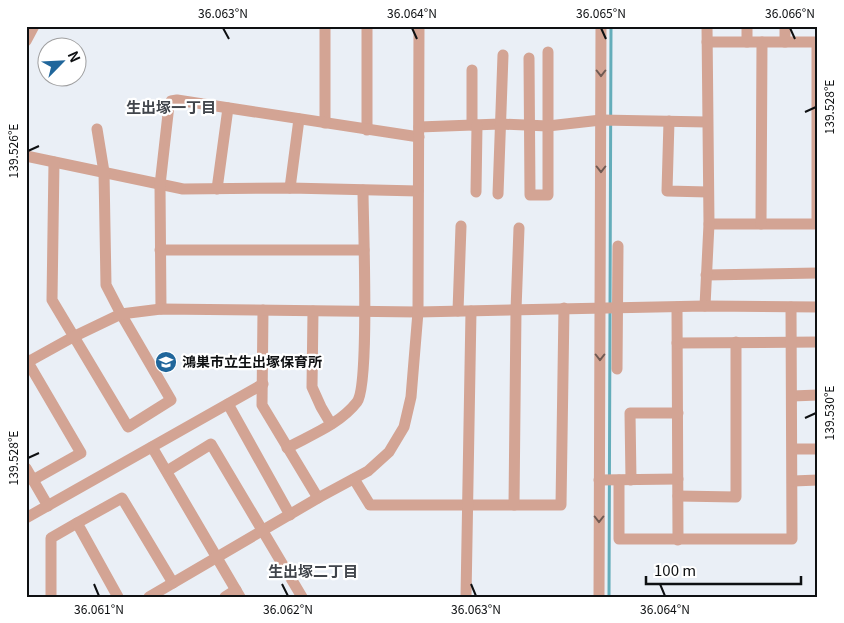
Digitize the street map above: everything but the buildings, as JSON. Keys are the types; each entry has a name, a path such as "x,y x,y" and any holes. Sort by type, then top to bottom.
{"street":[{"path":"26,41 34,26"},
{"path":"325,26 325,123"},
{"path":"367,26 367,130"},
{"path":"149,597 263,532 318,498 368,471 389,452 404,427 411,397 418,312 419,26"},
{"path":"599,597 601,26"},
{"path":"705,306 709,224 707,26"},
{"path":"747,26 747,42"},
{"path":"785,26 785,42"},
{"path":"707,42 817,42 816,224 709,224"},
{"path":"761,224 762,42"},
{"path":"530,58 530,195 548,195 548,52"},
{"path":"498,194 503,55"},
{"path":"472,70 476,192"},
{"path":"161,309 160,185 171,101 176,100 367,130 419,132 474,125 500,124 530,127 601,120 707,122"},
{"path":"217,189 228,108"},
{"path":"290,188 299,119"},
{"path":"669,121 667,192 708,192"},
{"path":"54,162 52,300 128,427 171,400 106,285 104,172 96,129"},
{"path":"26,156 182,189 290,188 418,191"},
{"path":"287,448 338,420 358,401 363,381 363,190"},
{"path":"458,311 461,226"},
{"path":"514,506 516,310 520,228"},
{"path":"617,369 618,246"},
{"path":"160,250 364,250"},
{"path":"706,275 818,273"},
{"path":"33,480 81,453 27,361 121,314 161,309 418,312 618,307 818,307"},
{"path":"678,307 678,540"},
{"path":"619,480 619,539 792,539 791,307"},
{"path":"354,479 370,505 561,505 564,308"},
{"path":"263,310 262,405 318,498"},
{"path":"312,311 312,387 331,424"},
{"path":"466,597 471,311"},
{"path":"678,496 736,497 736,342"},
{"path":"678,343 818,342"},
{"path":"26,518 263,384"},
{"path":"792,396 818,395"},
{"path":"228,404 290,515"},
{"path":"631,480 630,413 678,413"},
{"path":"167,471 211,444 302,597"},
{"path":"152,447 238,593 225,597"},
{"path":"793,449 818,449"},
{"path":"26,468 48,506"},
{"path":"599,480 678,479"},
{"path":"793,481 818,480"},
{"path":"51,597 51,538 122,498 173,583"},
{"path":"77,523 118,597"}],"waterway":[{"path":"609,597 611,26"}],"place":[{"name":"鴻巣市立生出塚保育所","path":"166,362"}],"district":[{"name":"生出塚一丁目","path":"171,108"},
{"name":"生出塚二丁目","path":"313,572"}]}
